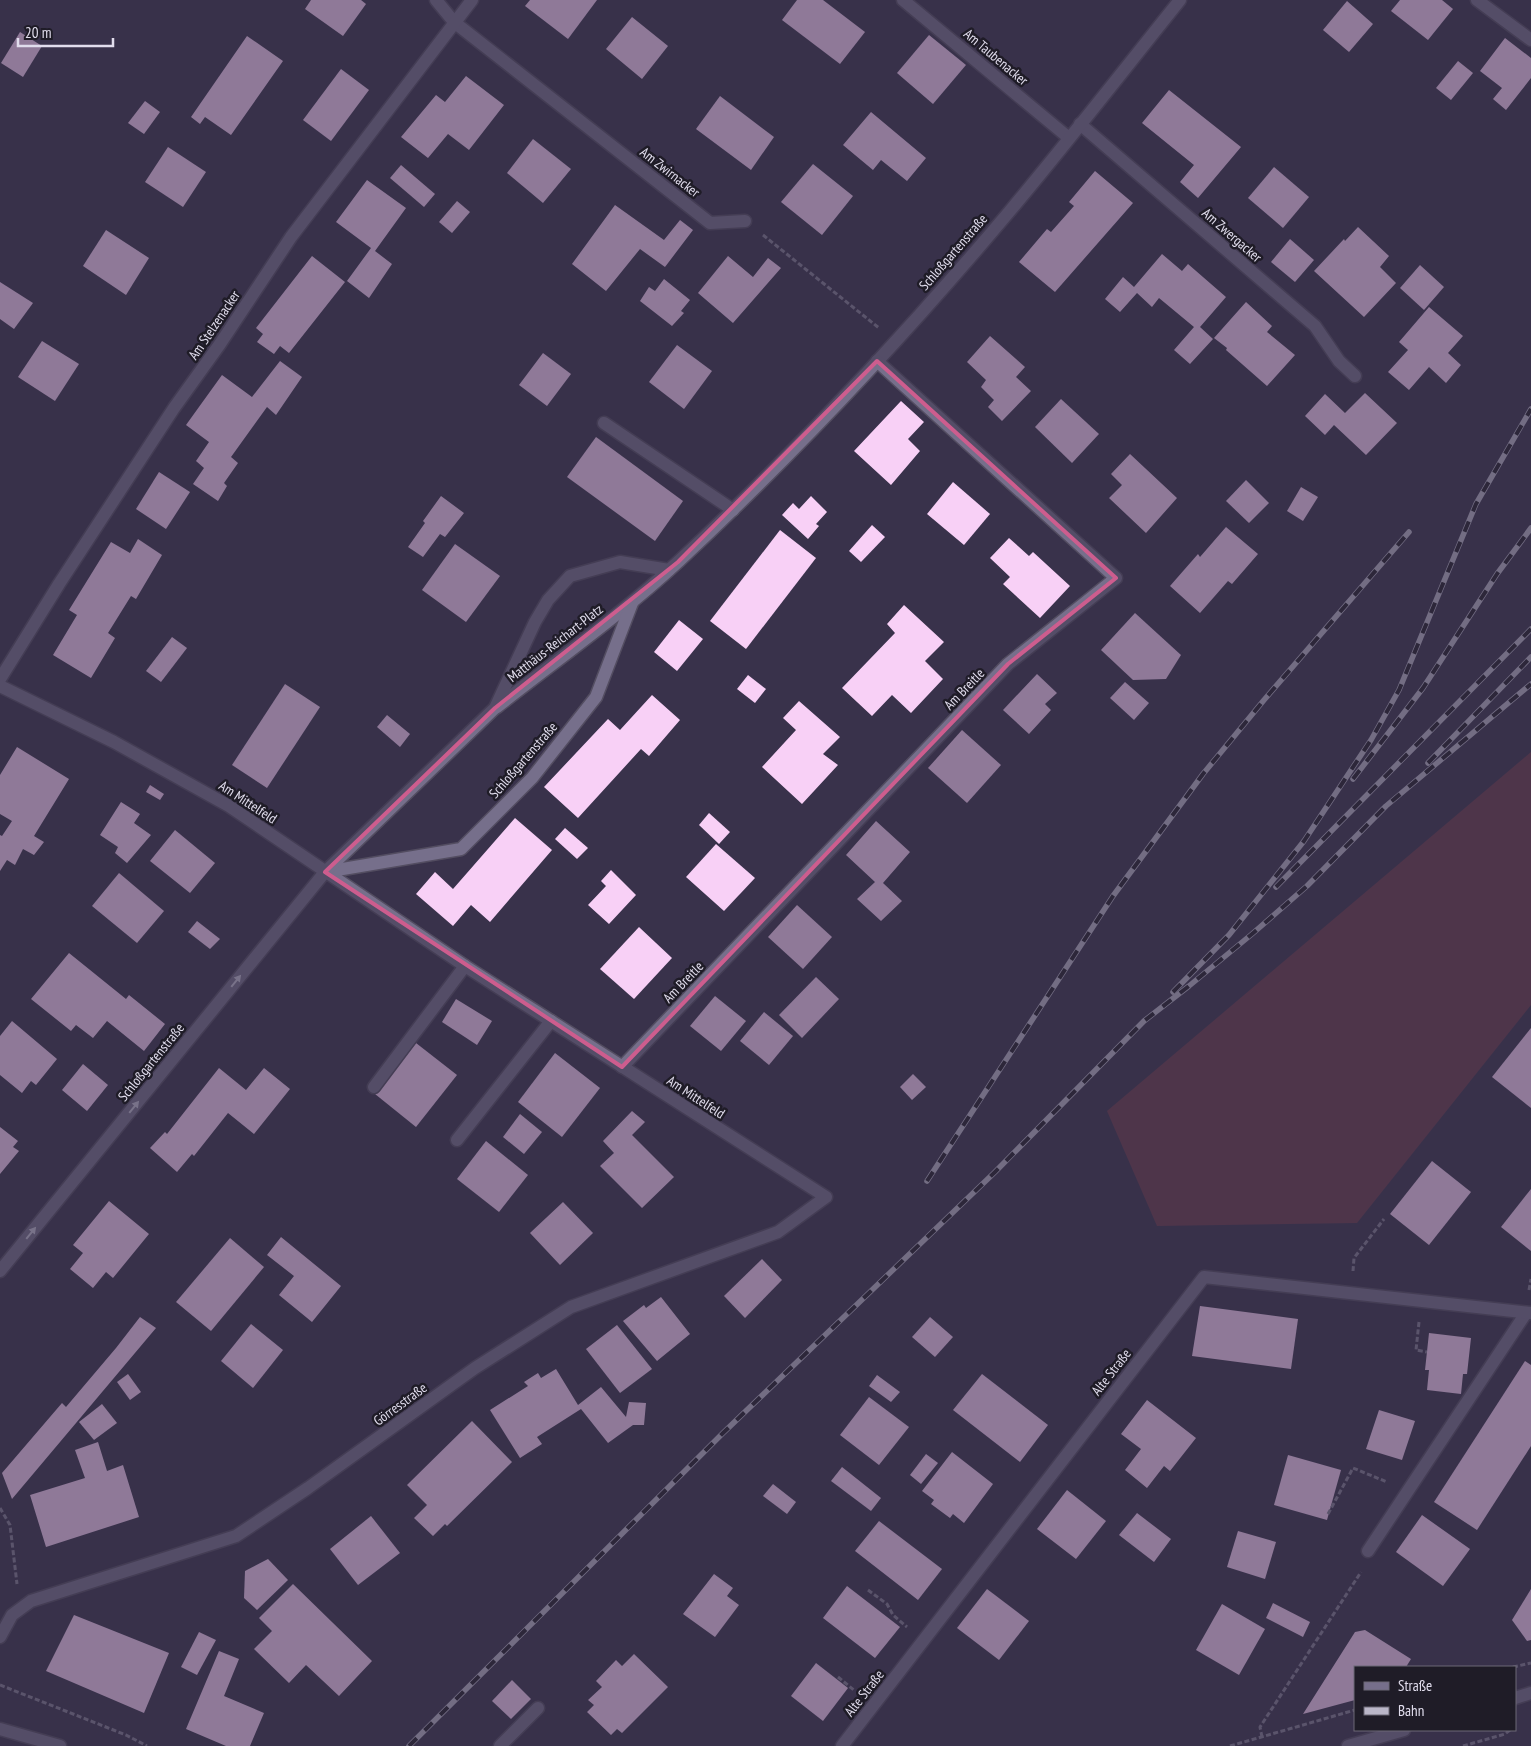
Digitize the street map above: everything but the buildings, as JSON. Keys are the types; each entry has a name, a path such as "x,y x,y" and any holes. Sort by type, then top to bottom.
{"street":[{"name":"Am Zwirnacker","path":"436,0 454,22 710,223 745,221"},
{"name":"Am Stelzenacker","path":"0,679 174,408 220,344 291,237 472,0"},
{"name":"Am Taubenacker","path":"903,0 1069,138"},
{"name":"Schloßgartenstraße","path":"325,872 461,849 532,778 596,697 632,602 733,510 877,362 1008,213 1180,0"},
{"path":"1477,0 1531,40"},
{"name":"Am Zwergacker","path":"1080,124 1315,326 1340,361 1355,376"},
{"name":"Am Breitle","path":"622,1067 1008,664 1116,578 877,362"},
{"path":"604,423 733,510"},
{"name":"Schloßgartenstraße","path":"0,1271 325,872 495,708 535,622 548,600 570,576 620,562 669,570"},
{"name":"Matthäus-Reichart-Platz","path":"495,708 632,602"},
{"name":"Am Mittelfeld","path":"0,686 114,742 229,806 466,966 826,1197"},
{"path":"374,1087 466,966"},
{"path":"457,1140 551,1021"},
{"name":"Görresstraße","path":"0,1638 12,1615 31,1601 236,1536 316,1482 475,1368 571,1307 778,1232 826,1197"},
{"name":"Alte Straße","path":"842,1746 1204,1276 1528,1313"},
{"path":"1368,1551 1528,1313"},
{"path":"1516,1698 1531,1693"},
{"path":"500,1746 538,1708"},
{"path":"0,1729 60,1746"},
{"path":"1348,1746 1400,1731"}],"path":[{"path":"745,221 895,341"},
{"path":"1350,1293 1354,1258 1384,1219"},
{"path":"1421,1301 1416,1350 1427,1352"},
{"path":"1328,1514 1353,1468 1407,1491"},
{"path":"0,1508 10,1524 18,1593"},
{"path":"1262,1737 1260,1728 1369,1560 1368,1551"},
{"path":"868,1590 888,1604 893,1615 924,1640"},
{"path":"1516,1666 1531,1663"},
{"path":"0,1684 126,1735 147,1746"},
{"path":"1230,1746 1354,1710"},
{"path":"1463,1746 1505,1734 1509,1731"}],"highlighted area":[{"path":"877,361 1116,578 1008,664 622,1067 325,872 495,708 678,562"}],"shaded area":[{"path":"1531,752 1531,1005 1357,1223 1157,1226 1107,1111"}],"railway":[{"path":"1173,992 1229,935 1304,841 1371,740 1399,690 1476,504 1531,409"},
{"path":"1353,779 1423,688 1497,574 1531,528"},
{"path":"927,1181 1113,896 1203,774 1264,700 1409,532"},
{"path":"1276,887 1531,629"},
{"path":"1428,763 1531,657"},
{"path":"409,1746 723,1433 995,1172 1144,1021 1252,934 1307,886 1386,806 1531,684"}]}
